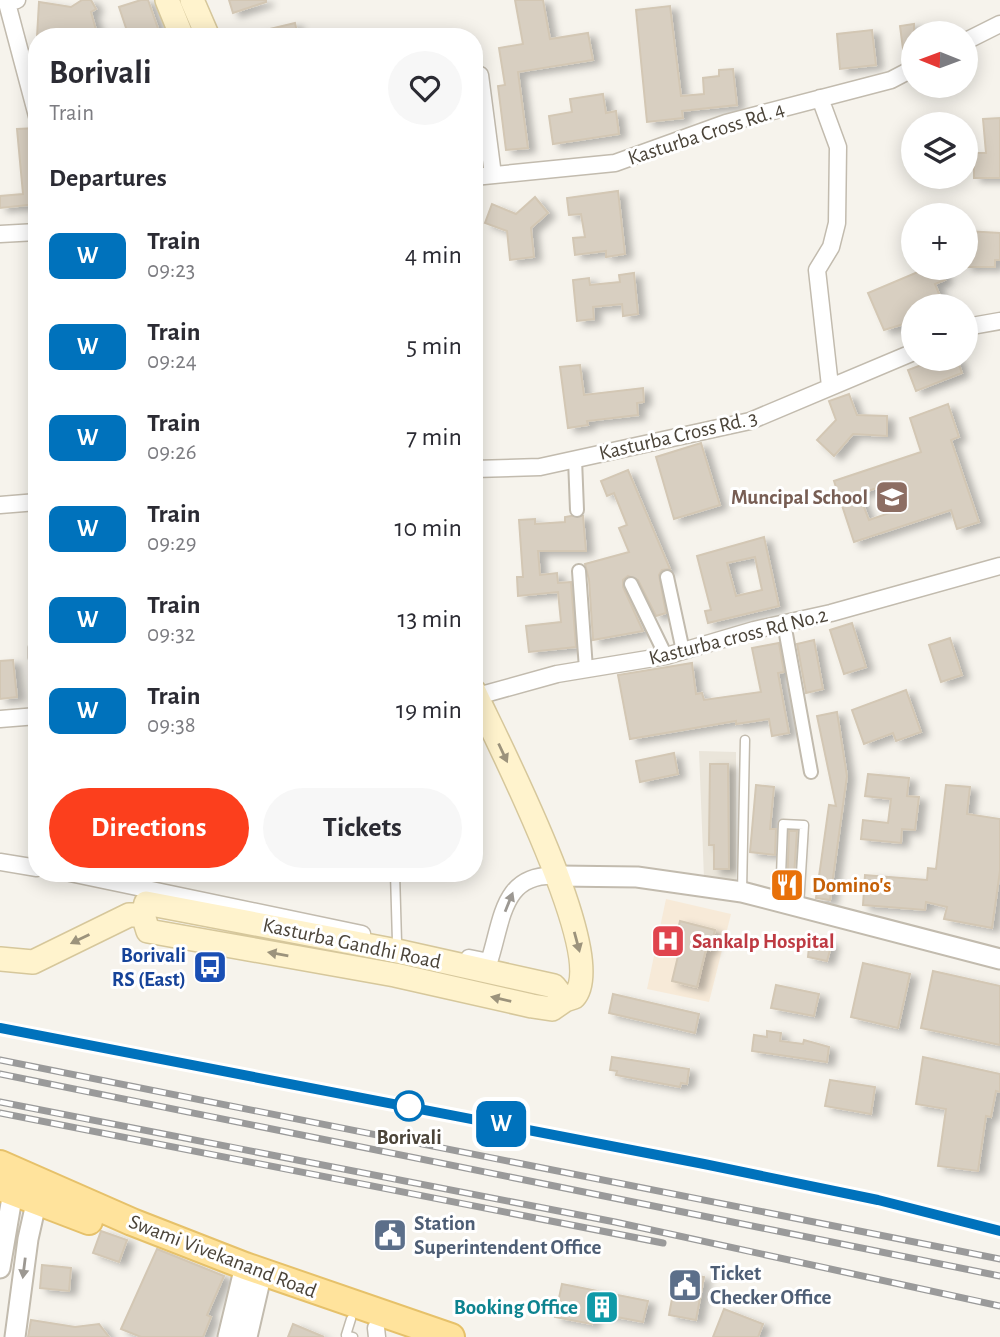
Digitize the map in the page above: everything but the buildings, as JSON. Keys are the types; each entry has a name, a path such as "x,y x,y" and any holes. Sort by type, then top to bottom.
{"main road":[{"path":"167,0 179,28"},
{"path":"192,0 204,28"},
{"name":"Kasturba Gandhi Road","path":"143,895 148,931 395,975 542,1008 552,1009 565,1000 574,998 579,993 581,969 559,876 483,712"},
{"path":"0,959 33,962 129,915 143,895"},
{"name":"Swami Vivekanand Road","path":"18,1182 132,1222 364,1330 402,1337"},
{"name":"Swami Vivekanand Road","path":"252,1276 451,1337"}],"street":[{"path":"17,0 7,3 28,83"},
{"path":"978,35 1000,24"},
{"name":"Kasturba Cross Rd. 4","path":"483,176 615,163 726,123 891,80 901,75"},
{"path":"483,98 493,174"},
{"path":"820,98 838,147 836,223 831,247 817,270 830,386"},
{"path":"0,234 28,232"},
{"path":"978,325 1000,321"},
{"name":"Kasturba Cross Rd. 3","path":"483,469 540,467 751,421 901,357"},
{"path":"575,459 577,510"},
{"path":"0,505 28,503"},
{"name":"Kasturba cross Rd No.2","path":"483,693 557,674 666,656 1000,566"},
{"path":"579,571 586,669"},
{"path":"667,577 682,651"},
{"path":"631,584 666,656"},
{"path":"784,624 811,772"},
{"path":"0,720 28,717"},
{"path":"0,862 28,867"},
{"path":"100,882 143,895 307,920 489,962 507,901 516,886 538,874 637,877 742,892 1000,960"},
{"path":"0,1268 18,1182"},
{"path":"15,1337 28,1239 18,1182"},
{"path":"228,1337 252,1276"},
{"path":"247,1337 252,1276"}],"lane":[{"path":"742,892 745,740"},
{"path":"783,824 804,825 789,904 783,824"},
{"path":"395,882 397,942"}],"shaded area":[{"path":"699,751 736,752 736,885 704,878"},
{"path":"781,819 808,821 803,899 776,895"},
{"path":"666,899 731,914 709,1002 647,989"}],"railway":[{"path":"0,1028 629,1149 878,1200 1000,1231"},
{"path":"0,1060 1000,1259"},
{"path":"0,1074 1000,1276"},
{"path":"0,1102 615,1222 1000,1306"},
{"path":"0,1113 663,1243"}],"train":[{"name":"W","path":"0,1028 704,1164 878,1200 1000,1231"}],"place":[{"name":"Muncipal School","path":"892,497"},
{"name":"Domino's","path":"787,885"},
{"name":"Sankalp Hospital","path":"668,941"},
{"name":"Borivali RS (East)","path":"210,967"},
{"name":"Borivali","path":"409,1106"},
{"name":"Station Superintendent Office","path":"390,1235"},
{"name":"Ticket Checker Office","path":"685,1285"},
{"name":"Booking Office","path":"602,1307"}]}
